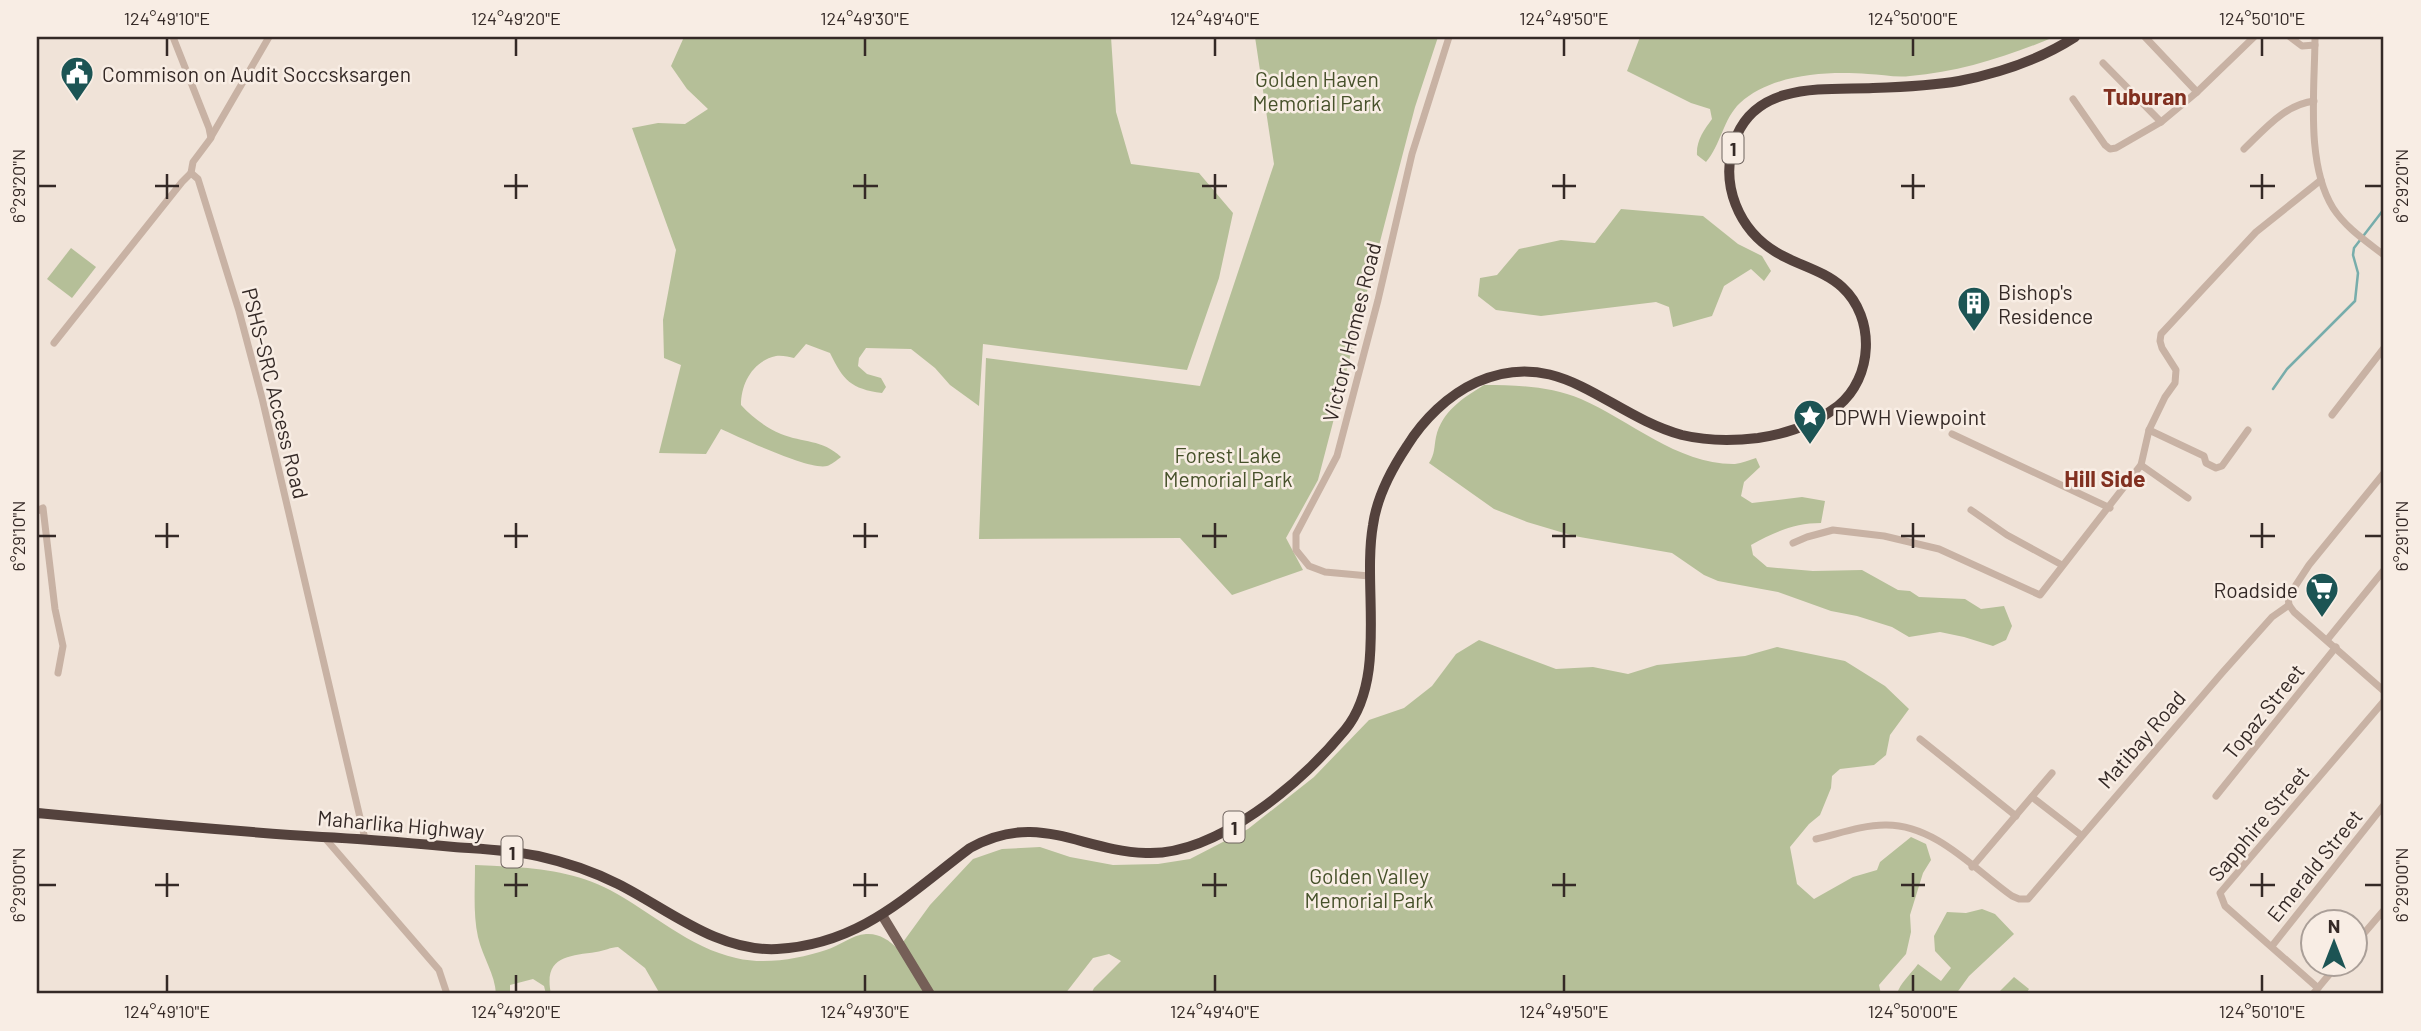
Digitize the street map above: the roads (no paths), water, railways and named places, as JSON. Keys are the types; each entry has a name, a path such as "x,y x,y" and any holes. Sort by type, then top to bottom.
{"highway":[{"name":"1","path":"1369,576 1375,513 1387,480 1400,457 1426,420 1464,388 1480,380 1525,370 1554,374 1657,426 1679,434 1713,440 1745,439 1783,433 1818,419 1842,403 1860,376 1867,349 1857,307 1840,285 1768,248 1746,226 1732,200 1729,178 1730,156 1740,128 1759,106 1791,93 1814,89 1877,88 1959,81 2017,65 2075,37"},
{"name":"Maharlika Highway","path":"37,813 508,852 556,860 618,884 709,934 754,948 780,949 823,943 852,932 881,915 970,848 1004,833 1035,831 1148,854 1179,850 1215,837 1245,821 1330,748 1353,720 1359,708 1368,672 1369,576"}],"main road":[{"path":"881,915 930,994"}],"street":[{"path":"173,37 211,138"},
{"path":"54,343 191,173 193,162 211,138 269,37"},
{"name":"Victory Homes Road","path":"1369,576 1339,574 1309,566 1299,556 1294,542 1298,526 1337,456 1378,300 1412,154 1449,37"},
{"path":"2146,37 2197,92"},
{"path":"2073,99 2105,145 2110,149 2116,148 2161,122 2197,92 2254,37"},
{"path":"2290,37 2302,46 2315,41 2316,149 2321,180 2333,208 2356,233 2384,256"},
{"path":"2103,63 2161,122"},
{"path":"2244,149 2285,111 2298,103 2315,101"},
{"name":"PSHS-SRC Access Road","path":"191,173 198,179 239,311 365,839"},
{"path":"1793,543 1833,530 1884,536 1939,549 2040,595 2141,465 2149,430 2175,383 2176,370 2162,348 2161,334 2256,232 2321,180"},
{"path":"2332,415 2384,348"},
{"path":"2149,430 2197,451 2204,456 2206,463 2216,468 2222,466 2248,430"},
{"path":"1952,434 2110,508"},
{"path":"2141,465 2188,498"},
{"path":"2383,687 2294,612 2288,597 2384,473"},
{"path":"37,511 43,508 55,609 63,646 58,673"},
{"path":"1971,510 2007,535 2062,565"},
{"path":"2327,640 2384,570"},
{"name":"Matibay Road","path":"1972,867 2012,896 2024,900 2032,896 2081,835 2272,617 2289,605"},
{"name":"Topaz Street","path":"2216,796 2336,648"},
{"name":"Sapphire Street","path":"2316,991 2272,946 2225,906 2220,898 2221,890 2384,701"},
{"path":"1920,739 2016,816"},
{"path":"1816,839 1875,825 1892,825 1933,838 1972,867 2052,773"},
{"path":"2032,797 2081,835"},
{"name":"Emerald Street","path":"2272,946 2384,805"},
{"path":"324,837 439,970 447,994"},
{"path":"2368,930 2383,913"}],"waterway":[{"path":"2273,389 2287,369 2355,301 2358,273 2354,248 2384,209"}],"place":[{"name":"Commison on Audit Soccsksargen","path":"77,103"},
{"name":"Bishop's Residence","path":"1974,333"},
{"name":"DPWH Viewpoint","path":"1810,446"},
{"name":"Roadside","path":"2322,619"}],"district":[{"name":"Tuburan","path":"2145,96"},
{"name":"Hill Side","path":"2105,478"}],"park label":[{"name":"Golden Haven Memorial Park","path":"1317,90"},
{"name":"Forest Lake Memorial Park","path":"1228,466"},
{"name":"Golden Valley Memorial Park","path":"1369,887"}]}
